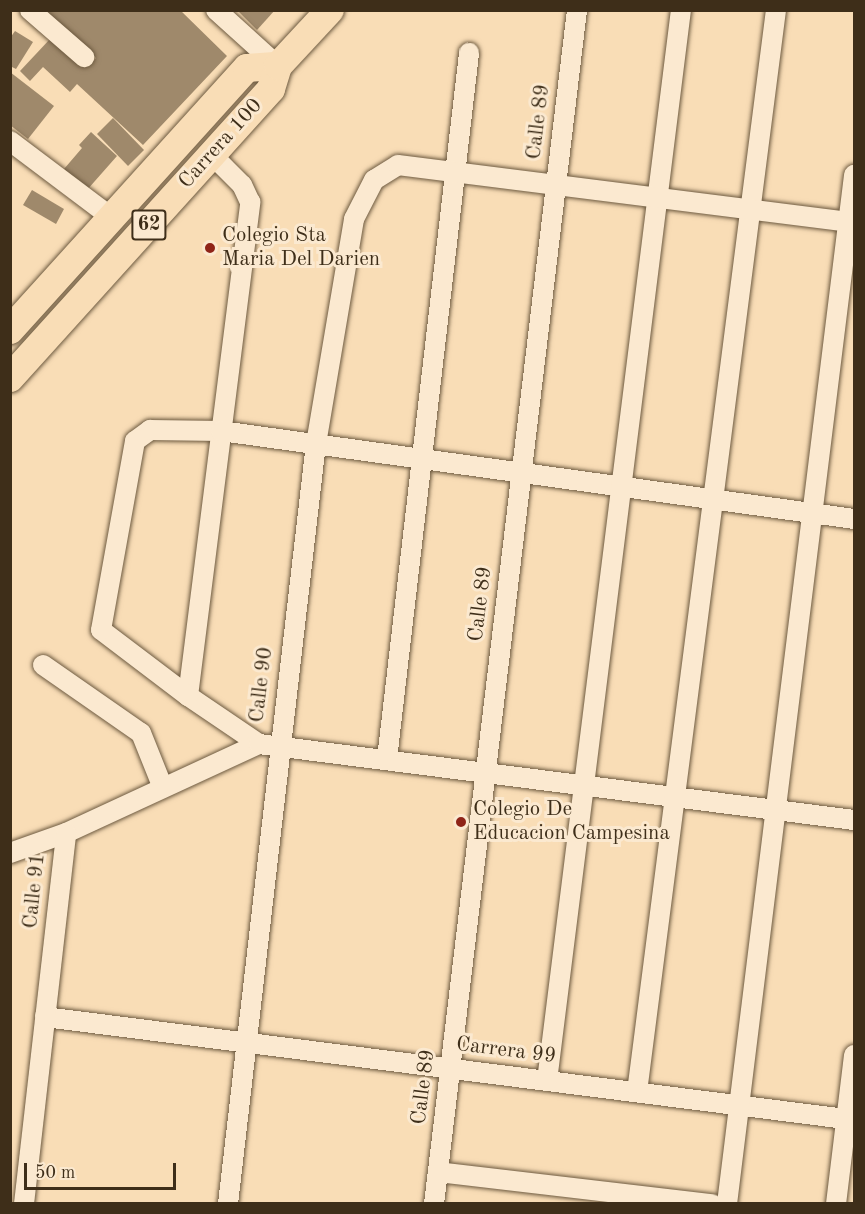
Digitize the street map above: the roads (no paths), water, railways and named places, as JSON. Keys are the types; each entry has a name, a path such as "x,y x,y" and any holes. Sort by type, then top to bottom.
{"highway":[{"name":"Carrera 100","path":"10,378 271,89 278,66 330,10"},
{"name":"Carrera 100","path":"12,324 112,218 247,68 278,66"}],"street":[{"path":"30,10 84,57"},
{"path":"216,10 278,66"},
{"name":"Calle 89","path":"434,1203 577,10"},
{"path":"547,1081 681,10"},
{"path":"637,1092 776,10"},
{"path":"387,759 469,52"},
{"path":"10,141 112,218"},
{"path":"188,696 250,202 242,185 212,155"},
{"name":"Calle 90","path":"228,1203 279,745 316,444 354,219 374,180 398,165 456,171"},
{"path":"456,171 852,223"},
{"path":"727,1203 813,513 852,223 855,175"},
{"path":"259,744 188,696 101,630 135,441 150,430 221,431 855,519"},
{"path":"43,665 141,733 163,788"},
{"path":"10,853 66,833 259,744 855,820"},
{"name":"Calle 91","path":"24,1203 66,833"},
{"name":"Carrera 99","path":"45,1017 851,1119"},
{"path":"836,1203 851,1119 855,1055"},
{"path":"438,1172 712,1203"}],"place":[{"name":"Colegio Sta Maria Del Darien","path":"210,248"},
{"name":"Colegio De Educacion Campesina","path":"461,822"}]}
